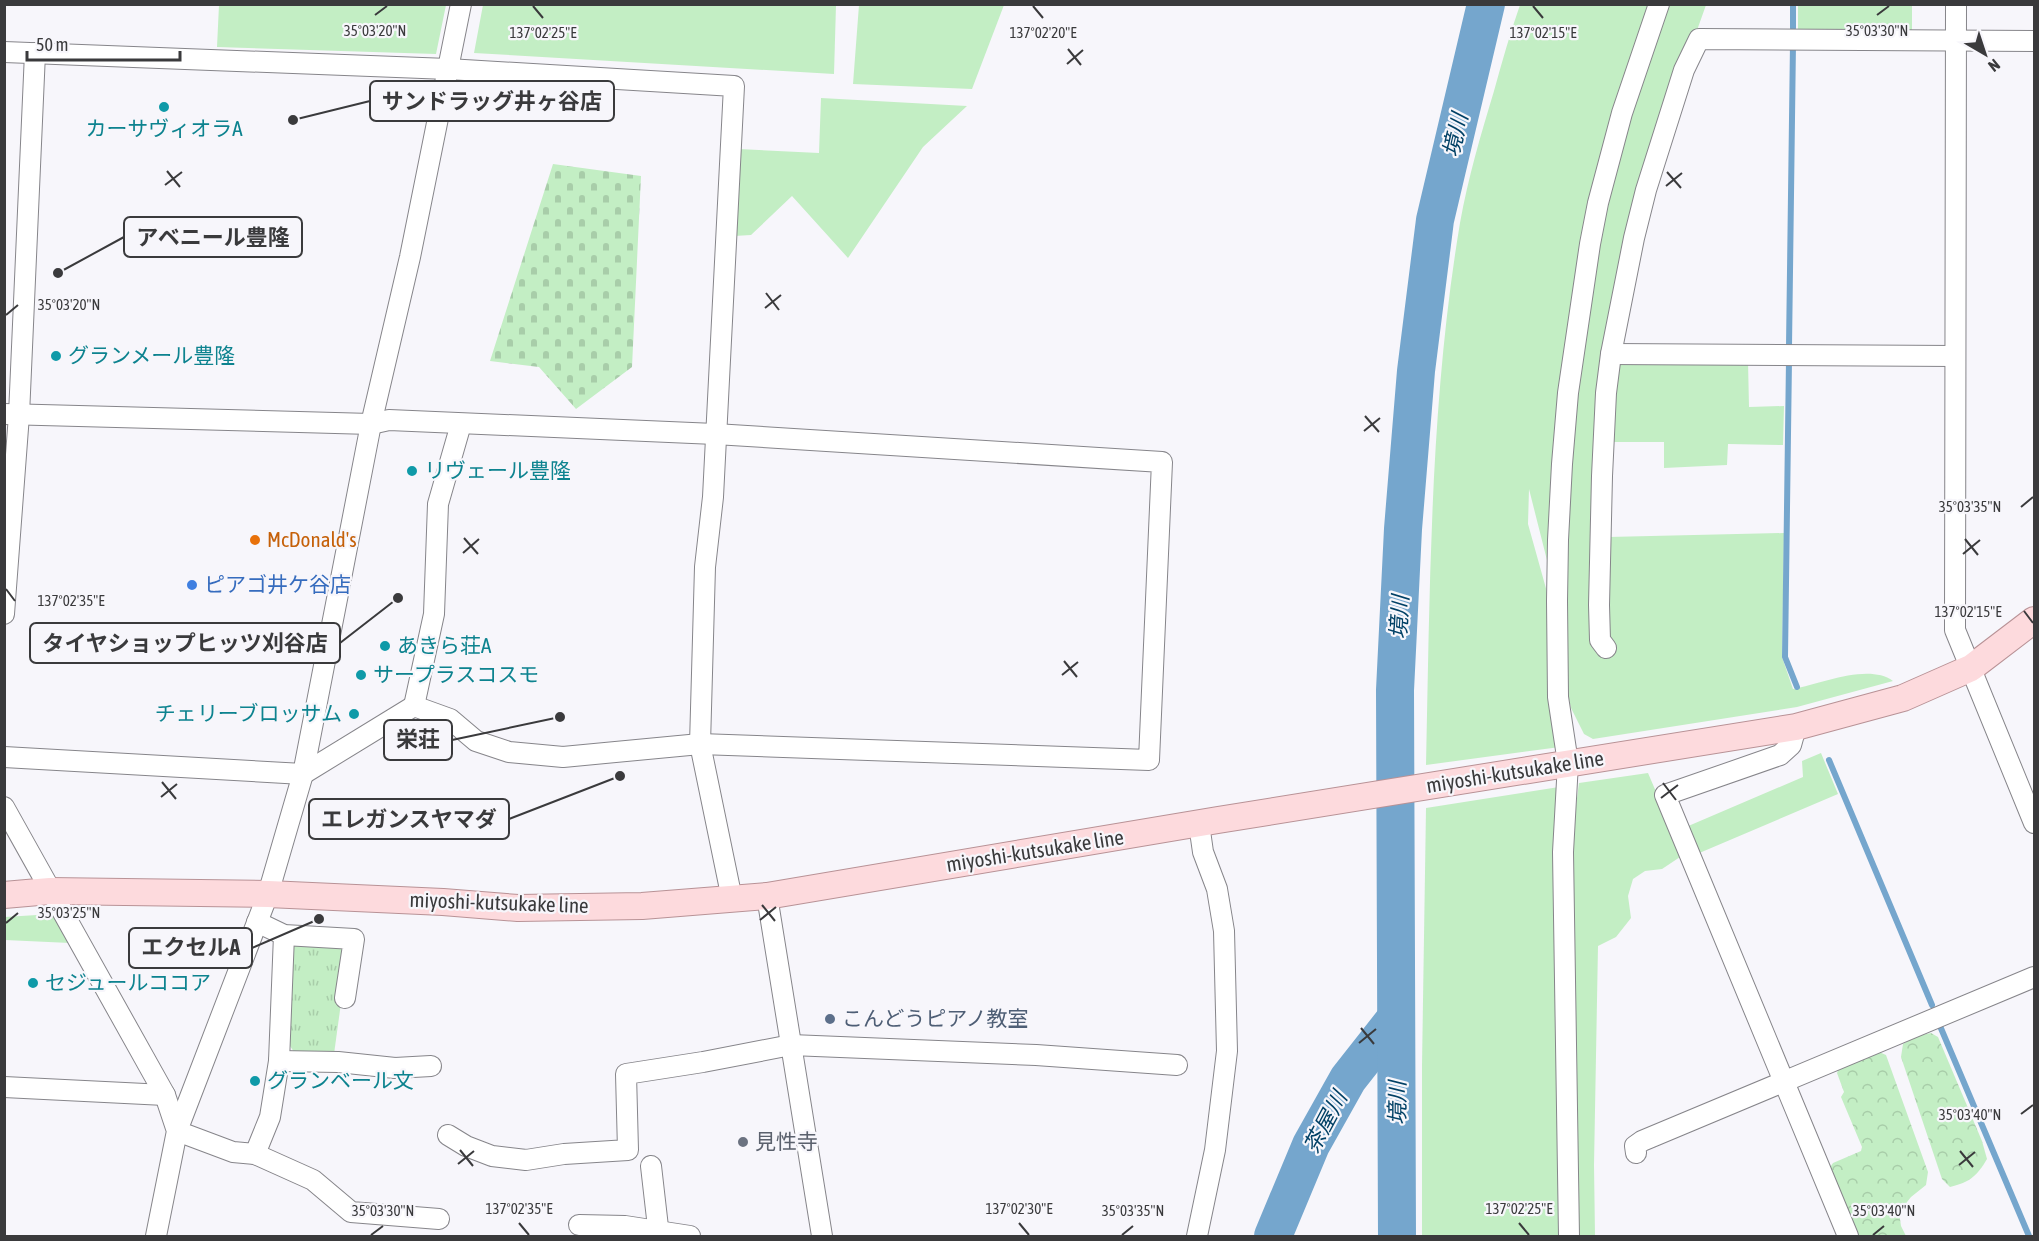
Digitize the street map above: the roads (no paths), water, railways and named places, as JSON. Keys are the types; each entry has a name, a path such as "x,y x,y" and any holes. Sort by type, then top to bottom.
{"main road":[{"name":"miyoshi-kutsukake line","path":"4,895 50,891 268,894 518,908 642,906 767,896 1797,727 1903,698 1971,668 2034,623"}],"street":[{"path":"156,1236 177,1131 268,894 303,774 370,424 410,257 461,4"},
{"path":"1569,1236 1563,852 1568,763 1558,698 1557,602 1558,540 1568,393 1598,203 1622,113 1659,4"},
{"path":"1956,4 1955,630 2034,823"},
{"path":"1606,648 1600,640 1599,605 1602,476 1606,393 1611,354 1646,190 1684,70 1699,39 2034,41"},
{"path":"4,52 448,69 734,86 713,497 705,567 700,744 732,899"},
{"path":"4,614 12,414 35,53"},
{"path":"1611,354 1956,356"},
{"path":"12,414 370,424 389,420 715,434 1162,462 1149,760 700,744 563,757 509,752 476,741 450,719 414,706"},
{"path":"4,757 303,774 414,706 434,614 438,504 461,424"},
{"path":"1797,727 1791,745 1780,754 1665,795 1848,1236"},
{"path":"4,807 165,1095 177,1131"},
{"path":"1197,1236 1215,1150 1227,1051 1224,931 1218,889 1203,852 1209,822"},
{"path":"767,896 822,1236"},
{"path":"257,922 284,935 354,939 345,998"},
{"path":"255,1154 270,1117 279,1061 284,935"},
{"path":"1636,1153 1635,1146 1642,1141 2034,977"},
{"path":"448,1135 466,1146 492,1156 526,1160 564,1154 628,1150 626,1074 791,1045 1036,1055 1177,1065"},
{"path":"279,1061 338,1062 395,1068 431,1066"},
{"path":"4,1086 165,1095"},
{"path":"177,1131 233,1152 255,1154 313,1180 351,1212 439,1219"},
{"path":"651,1166 660,1234"},
{"path":"579,1225 625,1226 660,1234 690,1236"}],"waterway":[{"name":"境川","path":"1397,1236 1395,690 1403,529 1416,371 1435,220 1486,4"},
{"path":"1793,4 1793,28"},
{"path":"1789,347 1793,43"},
{"path":"1789,360 1785,657 1797,687"},
{"path":"1829,760 1932,1005"},
{"name":"茶屋川","path":"1273,1236 1311,1145 1348,1079 1396,1018"},
{"path":"1940,1026 2029,1236"}],"place":[{"name":"カーサヴィオラA","path":"164,107"},
{"name":"サンドラッグ井ヶ谷店","path":"293,120"},
{"name":"アベニール豊隆","path":"58,273"},
{"name":"グランメール豊隆","path":"56,356"},
{"name":"リヴェール豊隆","path":"412,471"},
{"name":"McDonald's","path":"255,540"},
{"name":"ピアゴ井ケ谷店","path":"192,585"},
{"name":"タイヤショップヒッツ刈谷店","path":"398,598"},
{"name":"あきら荘A","path":"385,646"},
{"name":"サープラスコスモ","path":"361,675"},
{"name":"チェリーブロッサム","path":"354,714"},
{"name":"栄荘","path":"560,717"},
{"name":"エレガンスヤマダ","path":"620,776"},
{"name":"エクセルA","path":"319,919"},
{"name":"セジュールココア","path":"33,983"},
{"name":"こんどうピアノ教室","path":"830,1019"},
{"name":"グランベール文","path":"255,1081"},
{"name":"見性寺","path":"743,1142"}]}
